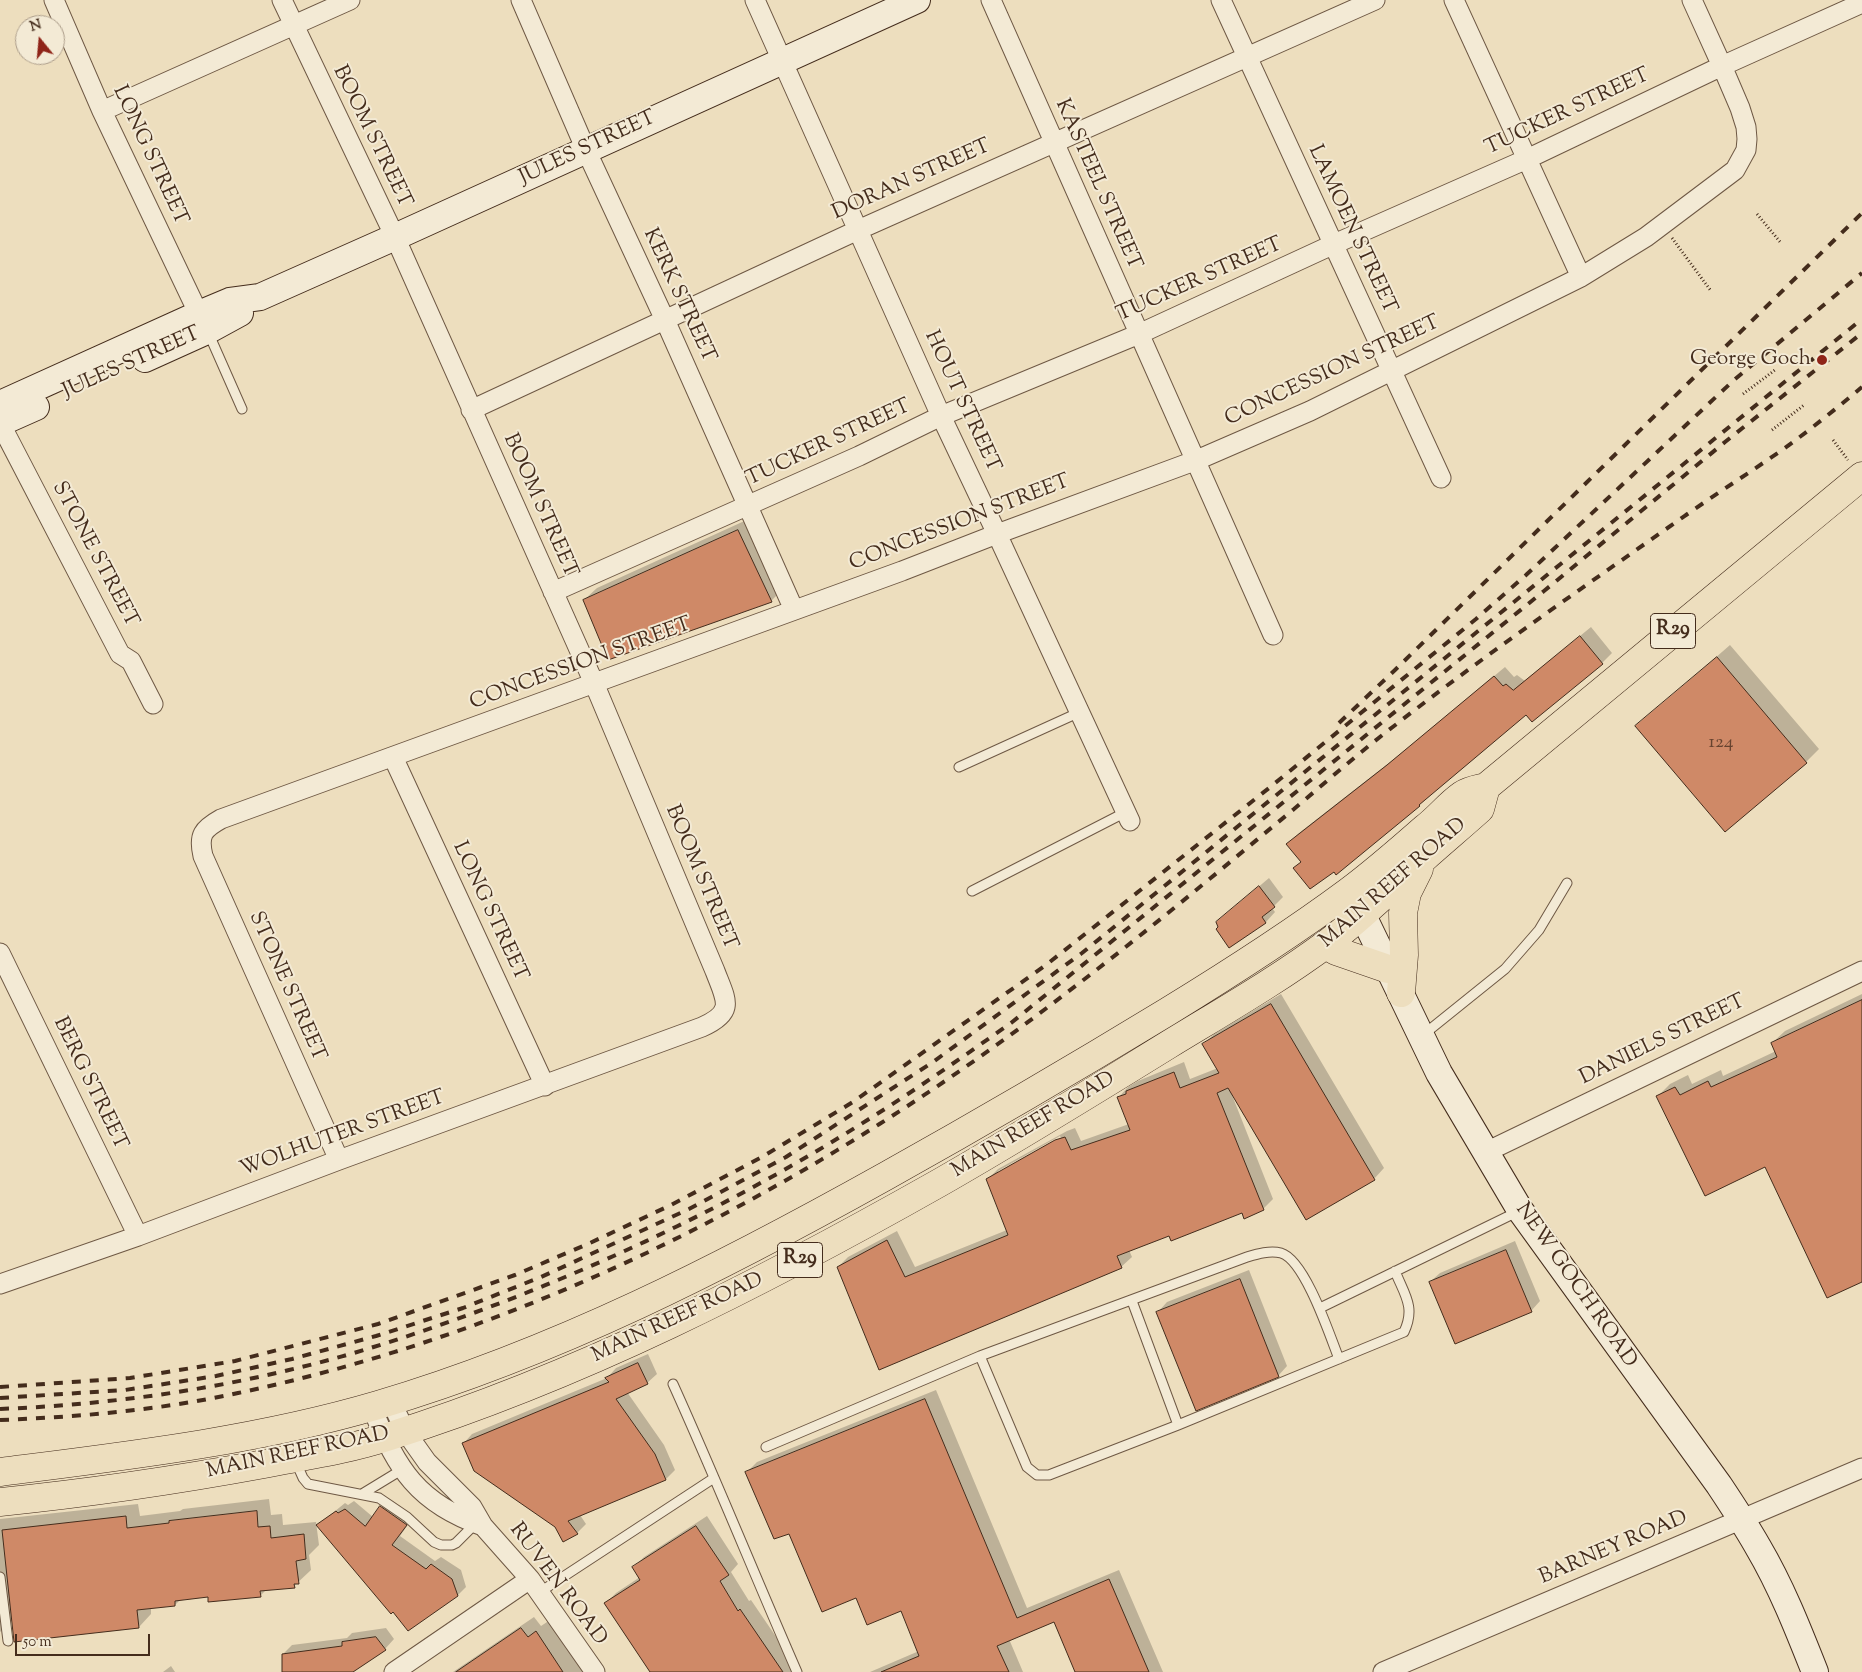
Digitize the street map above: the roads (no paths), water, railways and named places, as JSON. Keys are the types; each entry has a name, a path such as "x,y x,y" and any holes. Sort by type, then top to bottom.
{"main road":[{"name":"JULES STREET","path":"0,404 203,322 236,316 260,296 395,237 917,0"},
{"name":"JULES STREET","path":"0,423 203,322"},
{"name":"MAIN REEF ROAD","path":"0,1472 113,1458 259,1433 382,1404 428,1390 541,1348 650,1300 751,1250 951,1140 1169,1011 1234,970 1350,890 1465,793 1486,786 1862,476"},
{"name":"MAIN REEF ROAD","path":"0,1502 106,1490 212,1473 294,1458 395,1434 486,1403 556,1376 648,1335 757,1282 849,1233 1006,1144 1266,986 1325,945 1363,915 1480,809 1486,786"},
{"path":"1401,993 1404,955 1403,913 1407,893 1424,858"},
{"name":"NEW GOCH ROAD","path":"1350,890 1439,1073 1484,1153 1520,1210 1719,1485 1759,1547 1778,1585 1815,1672"},
{"path":"1325,945 1336,951 1388,968"}],"street":[{"name":"LONG STREET","path":"54,0 102,111 203,322"},
{"name":"BOOM STREET","path":"282,0 395,237 594,683 724,995 726,1005 723,1014 715,1022 702,1028"},
{"path":"102,111 350,0"},
{"name":"KERK STREET","path":"521,0 586,150 665,320 794,610"},
{"name":"HOUT STREET","path":"755,0 941,416 998,534 1128,816"},
{"name":"KASTEEL STREET","path":"991,0 1138,334 1197,460 1273,635"},
{"name":"LAMOEN STREET","path":"1221,0 1332,245 1441,478"},
{"name":"DORAN STREET","path":"471,410 858,230 1376,0"},
{"path":"1454,0 1581,277"},
{"name":"CONCESSION STREET","path":"204,831 221,819 709,642 1197,460 1310,411 1581,277 1663,225 1704,195 1735,170 1746,150 1748,138 1740,108 1692,0"},
{"name":"TUCKER STREET","path":"553,592 859,456 941,416 1138,334 1332,245 1527,159 1722,66 1862,4"},
{"name":"STONE STREET","path":"0,423 120,654 131,661 153,704"},
{"name":"LONG STREET","path":"393,757 545,1086"},
{"name":"STONE STREET","path":"204,831 201,846 203,856 339,1160"},
{"name":"BERG STREET","path":"0,953 138,1236"},
{"name":"DANIELS STREET","path":"1484,1153 1862,971"},
{"name":"WOLHUTER STREET","path":"0,1284 138,1236 339,1160 702,1028"},
{"name":"RUVEN ROAD","path":"382,1404 395,1434 395,1459 418,1488 431,1500 459,1517 479,1523"},
{"name":"RUVEN ROAD","path":"395,1434 427,1462 472,1507 479,1523 535,1586 595,1672"},
{"name":"BARNEY ROAD","path":"1383,1672 1862,1468"},
{"path":"394,1672 535,1586"}],"lane":[{"path":"203,322 242,409"},
{"path":"959,767 1080,712"},
{"path":"972,890 1128,816"},
{"path":"1421,1036 1505,969 1539,930 1567,883"},
{"path":"1320,1308 1520,1210"},
{"path":"766,1447 980,1356 1247,1257 1266,1252 1281,1253 1293,1261 1320,1308 1339,1359"},
{"path":"980,1356 1027,1467 1036,1475 1049,1475 1178,1425 1404,1332 1409,1321 1410,1309 1395,1271"},
{"path":"1132,1301 1178,1425"},
{"path":"673,1384 797,1672"},
{"path":"294,1458 303,1478 308,1484 383,1500 434,1542 441,1545 456,1543 479,1523"},
{"path":"362,1494 403,1469"},
{"path":"535,1586 714,1478"},
{"path":"0,1577 8,1641"}],"railway":[{"path":"1339,723 1862,213"},
{"path":"0,1387 130,1378 235,1361 378,1324 515,1275 590,1243 671,1205 762,1157 853,1102 1046,965 1269,788 1476,619 1526,575 1734,380 1862,273"},
{"path":"0,1398 125,1390 216,1376 292,1359 376,1336 463,1308 541,1277 689,1209 786,1157 933,1062 1082,953 1862,319"},
{"path":"0,1409 109,1401 217,1385 289,1370 380,1345 446,1323 572,1274 674,1228 773,1176 905,1096 1011,1023 1725,442 1862,333"},
{"path":"0,1420 90,1415 179,1404 238,1393 350,1365 460,1330 568,1288 673,1240 776,1186 875,1127 972,1062 1065,994 1152,926 1369,746 1430,699 1502,645 1686,515 1785,448 1862,387"}],"place":[{"name":"George Goch","path":"1822,360"}]}
